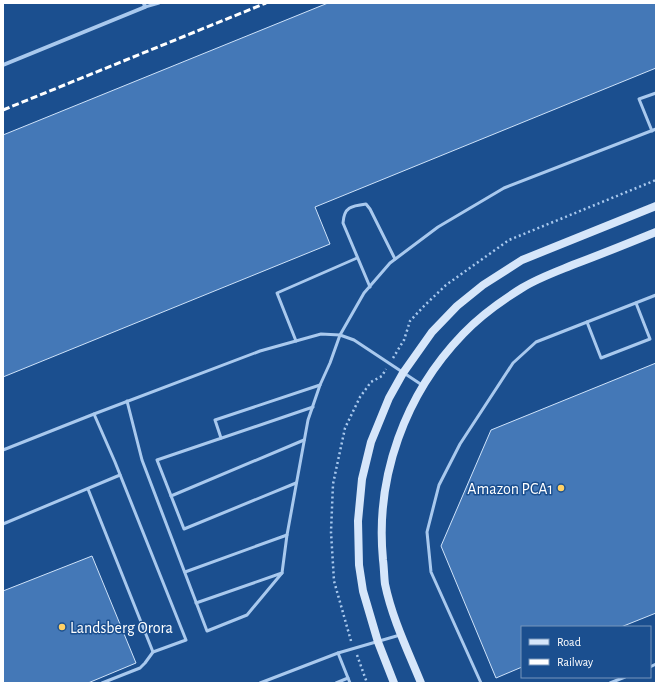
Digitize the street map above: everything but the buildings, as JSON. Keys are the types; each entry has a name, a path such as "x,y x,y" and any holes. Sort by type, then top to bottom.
{"main road":[{"path":"394,683 378,642 363,591 359,565 358,521 362,479 371,442 389,398 432,332 457,306 483,285 522,260 656,206"},
{"path":"421,683 385,584 381,542 382,507 388,472 400,431 417,396 442,358 463,333 491,309 518,290 560,270 656,232"}],"street":[{"path":"3,65 145,5"}],"lane":[{"path":"145,5 159,3"},
{"path":"652,131 639,99 656,93"},
{"path":"127,401 142,460 207,631 247,615 282,573 287,535 304,440 313,407 340,335 364,293 395,259 438,227 504,188 656,129"},
{"path":"370,287 343,223 344,214 350,207 366,204 374,215 395,259"},
{"path":"296,341 277,293 357,258"},
{"path":"481,683 431,572 427,532 438,486 460,444 513,363 536,342 656,295"},
{"path":"587,322 601,358 650,339 636,303"},
{"path":"3,450 260,351 321,334 340,335 354,340 423,386"},
{"path":"221,438 215,420 320,385"},
{"path":"296,483 184,529 157,460 313,407"},
{"path":"94,414 120,474 186,640 153,652 140,668 102,683"},
{"path":"171,496 304,440"},
{"path":"3,524 88,489 120,474"},
{"path":"88,489 153,652"},
{"path":"185,572 287,535"},
{"path":"196,603 282,573"},
{"path":"260,683 338,653 402,634"},
{"path":"338,653 350,683"},
{"path":"336,683 348,678"},
{"path":"610,683 622,678"}],"railway":[{"path":"3,110 266,3"}],"place":[{"name":"Amazon PCA1","path":"561,488"},
{"name":"Landsberg Orora","path":"62,627"}]}
